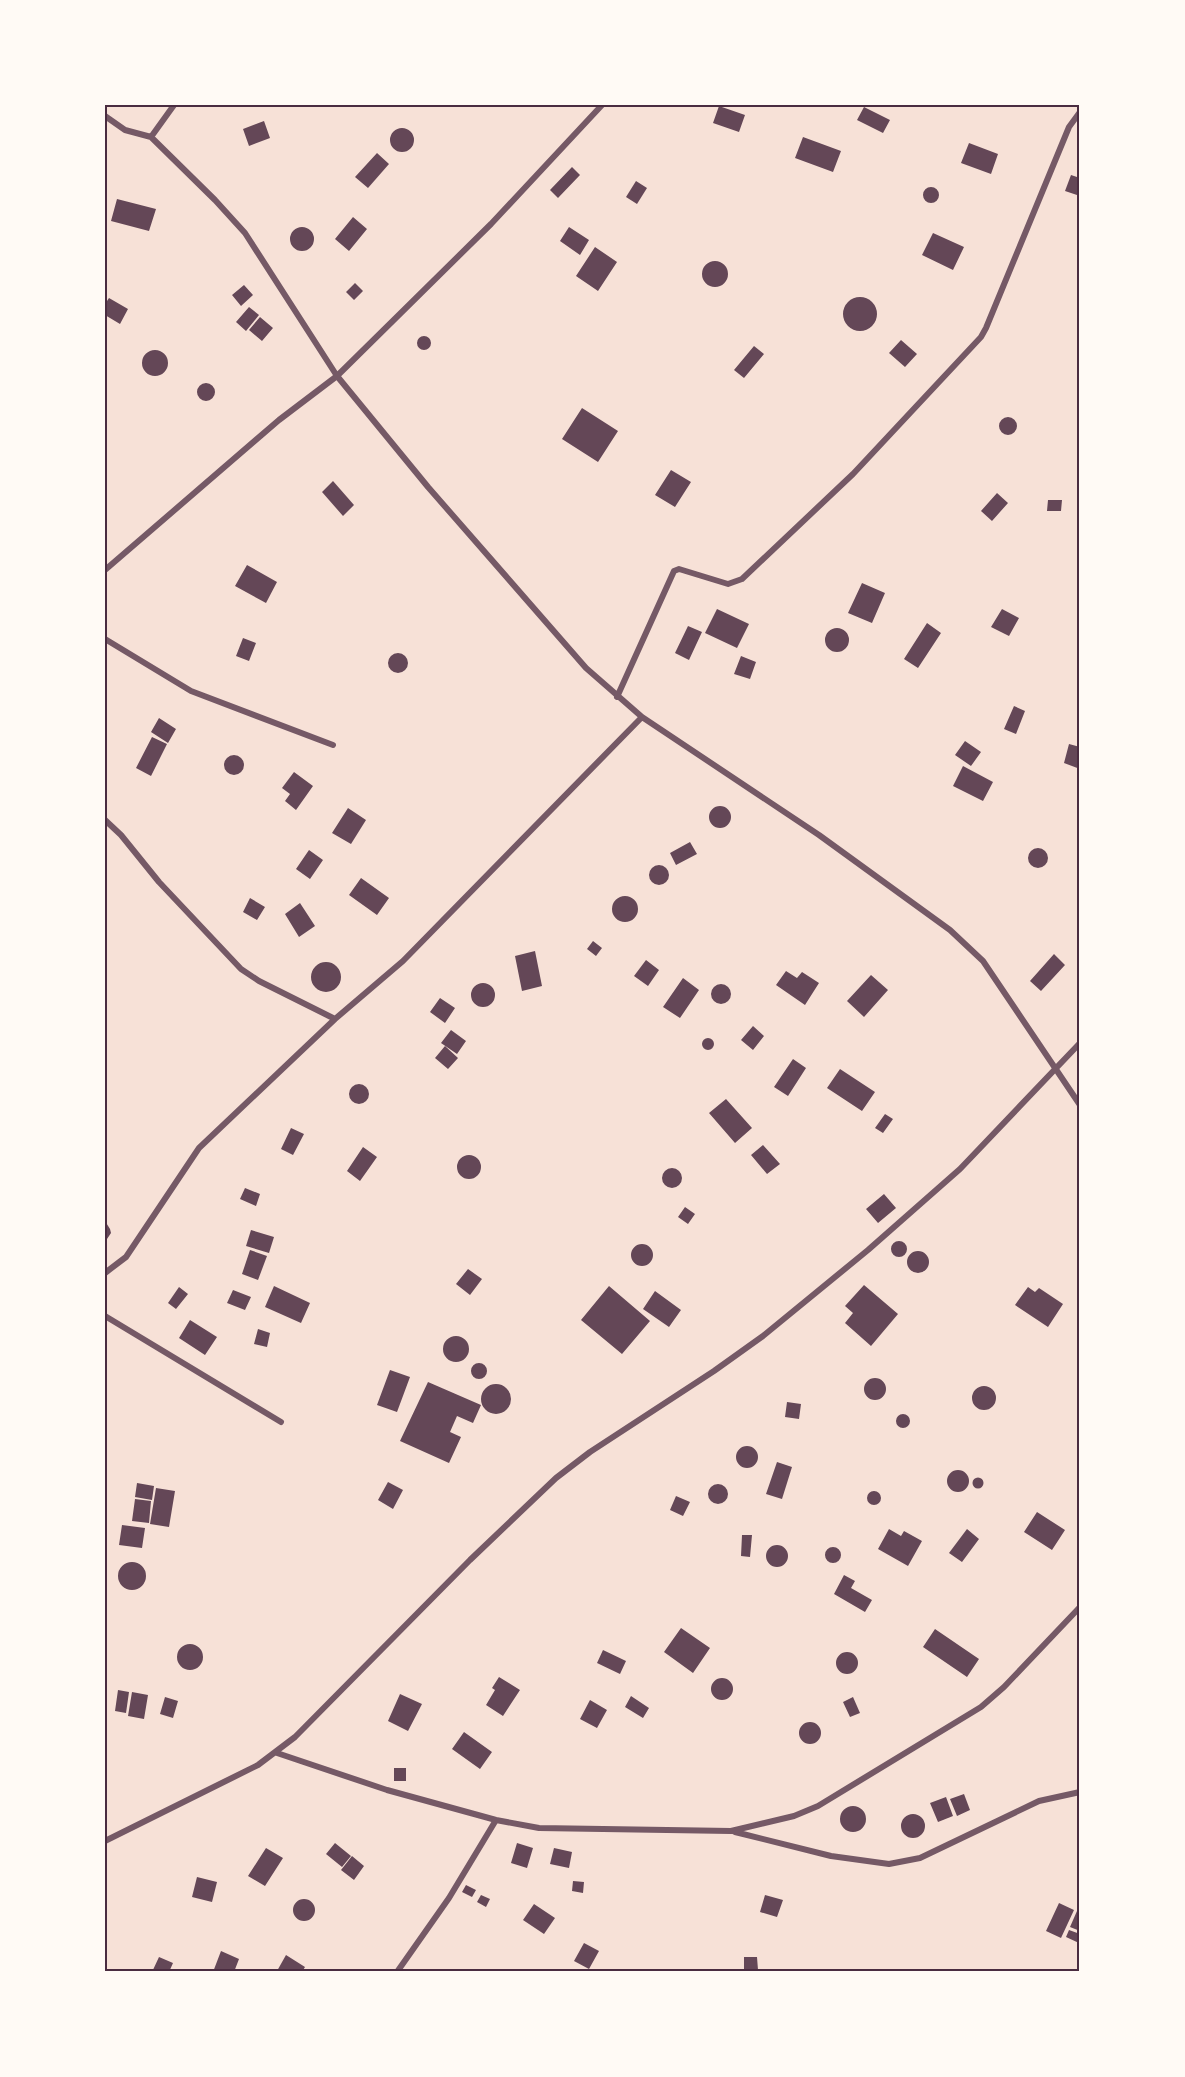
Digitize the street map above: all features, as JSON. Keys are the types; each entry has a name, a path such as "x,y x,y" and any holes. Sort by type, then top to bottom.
{"street":[{"path":"151,137 174,105"},
{"path":"105,570 279,420 337,376 491,224 602,105"},
{"path":"617,697 674,571 679,569 728,584 742,579 853,474 981,337 1069,127 1080,112"},
{"path":"105,116 125,130 151,137 245,233 337,376 428,487 586,668 642,717 819,835 950,930 983,961 1080,1105"},
{"path":"105,639 191,691 333,746"},
{"path":"105,1273 126,1257 199,1148 334,1019 403,961 642,717"},
{"path":"105,820 121,835 159,882 241,969 334,1019"},
{"path":"105,1841 258,1765 277,1753 470,1560 556,1478 590,1452 714,1371 789,1315 868,1250 960,1169 1080,1043"},
{"path":"105,1316 281,1422"},
{"path":"731,1831 794,1816 818,1806 981,1707 1004,1687 1080,1607"},
{"path":"277,1753 387,1790 496,1820 539,1828 731,1831 831,1856 890,1863 920,1858 1040,1801 1080,1792"},
{"path":"397,1972 448,1898 496,1820"}],"building":[{"path":"719,106 745,115 739,132 713,123"},
{"path":"864,107 890,120 883,133 857,120"},
{"path":"264,121 270,138 249,146 243,129"},
{"path":"402,128 410,132 414,140 410,148 402,152 394,148 390,140 394,132"},
{"path":"803,137 841,151 833,172 795,158"},
{"path":"969,143 998,154 991,174 961,163"},
{"path":"377,153 389,164 368,188 355,177"},
{"path":"572,167 580,175 558,198 550,190"},
{"path":"1071,175 1080,178 1077,195 1065,191"},
{"path":"636,181 647,188 637,204 626,197"},
{"path":"931,187 937,189 939,195 937,201 931,203 925,201 923,195 925,189"},
{"path":"117,199 156,209 149,231 111,221"},
{"path":"353,217 367,229 349,251 335,239"},
{"path":"302,227 307,228 313,234 313,244 307,250 302,251 297,250 291,244 290,239 291,234 297,228"},
{"path":"569,227 589,240 580,255 560,241"},
{"path":"933,233 964,247 953,270 922,255"},
{"path":"595,247 617,262 598,291 576,276"},
{"path":"715,261 724,265 728,274 724,283 715,287 706,283 702,274 706,265"},
{"path":"355,283 363,291 354,300 346,292"},
{"path":"244,285 253,295 241,306 232,295"},
{"path":"860,297 872,302 877,314 872,326 860,331 848,326 843,314 848,302"},
{"path":"109,298 128,309 120,324 105,315 105,304"},
{"path":"249,307 259,315 246,331 236,322"},
{"path":"260,317 273,328 262,341 249,330"},
{"path":"421,336 427,336 431,343 427,350 421,350 417,346 417,340"},
{"path":"901,340 917,354 905,367 889,353"},
{"path":"754,346 764,354 744,378 734,370"},
{"path":"155,350 164,354 168,363 164,372 155,376 146,372 142,363 146,354"},
{"path":"206,383 212,386 215,392 212,398 206,401 200,398 197,392 200,386"},
{"path":"582,408 618,431 598,462 562,439"},
{"path":"1008,417 1016,422 1017,426 1012,434 1008,435 1000,430 999,426 1004,418"},
{"path":"671,470 691,482 675,507 655,495"},
{"path":"333,481 354,505 343,516 322,492"},
{"path":"997,493 1008,503 992,521 981,511"},
{"path":"1048,500 1062,500 1061,511 1047,511"},
{"path":"247,565 277,582 266,603 235,586"},
{"path":"862,583 885,593 872,623 848,613"},
{"path":"717,609 749,624 737,648 705,633"},
{"path":"1002,609 1019,618 1009,636 991,627"},
{"path":"927,623 941,633 918,668 904,659"},
{"path":"688,626 702,632 689,660 675,653"},
{"path":"837,628 846,631 849,640 846,649 837,652 828,649 825,640 828,631"},
{"path":"243,638 256,643 249,661 236,656"},
{"path":"394,653 402,653 408,659 408,667 402,673 394,673 388,667 388,659"},
{"path":"741,656 756,662 750,679 734,674"},
{"path":"1014,706 1025,711 1016,734 1004,729"},
{"path":"159,718 176,729 168,743 151,732"},
{"path":"152,737 167,744 151,776 136,768"},
{"path":"965,741 981,752 971,766 955,755"},
{"path":"1069,744 1080,747 1080,769 1064,763"},
{"path":"234,755 241,758 244,765 241,772 234,775 227,772 224,765 227,758"},
{"path":"963,766 993,782 983,801 953,786"},
{"path":"294,772 313,786 296,810 285,801 290,794 282,788"},
{"path":"720,806 728,809 731,817 728,825 720,828 712,825 709,817 712,809"},
{"path":"348,808 366,820 351,844 332,833"},
{"path":"690,842 697,854 676,865 670,853"},
{"path":"1038,848 1045,851 1048,858 1045,865 1038,868 1031,865 1028,858 1031,851"},
{"path":"309,850 323,860 310,879 296,869"},
{"path":"659,865 666,868 669,875 666,882 659,885 652,882 649,875 652,868"},
{"path":"361,878 389,898 377,915 349,895"},
{"path":"625,896 634,900 638,909 634,918 625,922 616,918 612,909 616,900"},
{"path":"250,898 265,907 257,920 243,912"},
{"path":"300,903 315,926 299,937 285,914"},
{"path":"593,941 602,948 596,956 587,949"},
{"path":"535,951 542,986 522,991 515,956"},
{"path":"1054,954 1065,965 1041,991 1030,981"},
{"path":"646,960 659,970 648,986 634,976"},
{"path":"326,962 337,966 341,977 337,988 326,992 315,988 311,977 315,966"},
{"path":"786,971 797,978 802,972 819,983 805,1005 776,985"},
{"path":"871,975 888,990 864,1017 847,1001"},
{"path":"683,978 699,990 680,1018 663,1007"},
{"path":"483,983 492,986 495,995 492,1004 483,1007 474,1004 471,995 474,986"},
{"path":"721,984 728,987 731,994 728,1001 721,1004 714,1001 711,994 714,987"},
{"path":"440,998 455,1008 445,1023 430,1012"},
{"path":"753,1026 764,1036 753,1050 741,1040"},
{"path":"451,1030 466,1041 457,1054 441,1043"},
{"path":"708,1038 714,1044 708,1050 702,1044"},
{"path":"445,1046 458,1058 448,1069 435,1058"},
{"path":"793,1059 806,1068 788,1096 774,1087"},
{"path":"840,1069 875,1092 862,1111 827,1088"},
{"path":"355,1084 363,1084 369,1090 369,1098 363,1104 355,1104 349,1098 349,1090"},
{"path":"726,1099 752,1128 735,1143 709,1113"},
{"path":"885,1114 893,1119 883,1133 875,1128"},
{"path":"291,1128 304,1134 293,1155 281,1149"},
{"path":"763,1145 780,1164 767,1174 751,1155"},
{"path":"363,1147 377,1157 360,1181 347,1171"},
{"path":"469,1155 478,1158 481,1167 478,1176 469,1179 460,1176 457,1167 460,1158"},
{"path":"672,1168 679,1171 682,1178 679,1185 672,1188 665,1185 662,1178 665,1171"},
{"path":"245,1188 260,1194 256,1206 240,1199"},
{"path":"884,1194 896,1208 878,1223 866,1209"},
{"path":"685,1207 695,1214 688,1224 678,1217"},
{"path":"105,1221 111,1233 105,1242"},
{"path":"251,1230 274,1237 269,1253 246,1246"},
{"path":"899,1241 905,1243 907,1249 905,1255 899,1257 893,1255 891,1249 893,1243"},
{"path":"642,1244 650,1247 653,1255 650,1263 642,1266 634,1263 631,1255 634,1247"},
{"path":"250,1250 267,1256 258,1280 242,1274"},
{"path":"918,1251 926,1254 929,1262 926,1270 918,1273 910,1270 907,1262 910,1254"},
{"path":"468,1269 482,1279 470,1295 456,1284"},
{"path":"864,1285 898,1314 871,1346 845,1323 853,1313 845,1306"},
{"path":"274,1286 310,1303 301,1323 265,1307"},
{"path":"609,1286 650,1321 622,1354 581,1320"},
{"path":"179,1287 188,1294 176,1309 168,1303"},
{"path":"1028,1287 1035,1292 1039,1288 1063,1304 1048,1327 1015,1305"},
{"path":"233,1290 251,1297 245,1310 227,1303"},
{"path":"655,1291 681,1310 669,1327 643,1309"},
{"path":"190,1320 217,1337 205,1355 179,1338"},
{"path":"258,1329 270,1333 267,1347 254,1344"},
{"path":"456,1336 466,1339 469,1349 466,1359 456,1362 446,1359 443,1349 446,1339"},
{"path":"479,1363 485,1365 487,1371 485,1377 479,1379 473,1377 471,1371 473,1365"},
{"path":"390,1370 410,1377 397,1412 377,1405"},
{"path":"875,1378 885,1385 886,1389 879,1399 875,1400 865,1393 864,1389 871,1379"},
{"path":"428,1382 481,1405 473,1423 457,1416 450,1432 461,1437 449,1463 400,1441"},
{"path":"496,1384 507,1388 511,1399 507,1410 496,1414 485,1410 481,1399 485,1388"},
{"path":"984,1386 993,1389 996,1398 993,1407 984,1410 975,1407 972,1398 975,1389"},
{"path":"787,1402 801,1404 799,1419 785,1417"},
{"path":"900,1414 906,1414 910,1421 906,1428 900,1428 896,1424 896,1418"},
{"path":"747,1446 755,1449 758,1457 755,1465 747,1468 739,1465 736,1457 739,1449"},
{"path":"777,1462 792,1467 782,1499 766,1494"},
{"path":"958,1470 966,1473 969,1481 966,1489 958,1492 950,1489 947,1481 950,1473"},
{"path":"978,1477 984,1483 978,1489 972,1483"},
{"path":"388,1482 403,1490 393,1509 378,1500"},
{"path":"137,1483 154,1486 152,1500 135,1497"},
{"path":"714,1484 722,1484 728,1490 728,1498 722,1504 714,1504 708,1498 708,1490"},
{"path":"156,1488 175,1491 169,1527 150,1524"},
{"path":"874,1491 879,1493 881,1498 879,1503 874,1505 869,1503 867,1498 869,1493"},
{"path":"676,1496 690,1502 683,1516 670,1510"},
{"path":"135,1499 151,1501 149,1523 132,1521"},
{"path":"1037,1512 1065,1530 1052,1550 1024,1532"},
{"path":"122,1525 145,1528 142,1548 119,1545"},
{"path":"889,1529 901,1536 904,1531 922,1541 908,1566 878,1549"},
{"path":"967,1529 979,1539 962,1562 949,1553"},
{"path":"742,1535 752,1535 750,1557 741,1556"},
{"path":"777,1545 785,1548 788,1556 785,1564 777,1567 769,1564 766,1556 769,1548"},
{"path":"830,1547 836,1547 841,1555 839,1561 830,1563 825,1558 825,1552"},
{"path":"132,1562 142,1566 146,1576 142,1586 132,1590 122,1586 118,1576 122,1566"},
{"path":"844,1575 855,1581 851,1588 872,1600 865,1612 834,1594"},
{"path":"681,1628 710,1648 693,1673 664,1652"},
{"path":"935,1629 979,1659 967,1677 923,1647"},
{"path":"190,1644 199,1648 203,1657 199,1666 190,1670 181,1666 177,1657 181,1648"},
{"path":"603,1650 626,1661 620,1674 597,1663"},
{"path":"847,1652 855,1655 858,1663 855,1671 847,1674 839,1671 836,1663 839,1655"},
{"path":"499,1677 520,1690 503,1716 486,1705 495,1690 492,1688"},
{"path":"722,1678 730,1681 733,1689 730,1697 722,1700 714,1697 711,1689 714,1681"},
{"path":"118,1690 129,1692 126,1713 115,1711"},
{"path":"132,1692 148,1695 144,1719 128,1716"},
{"path":"400,1694 422,1704 408,1731 388,1721"},
{"path":"631,1696 649,1708 643,1718 625,1707"},
{"path":"165,1697 178,1701 173,1718 160,1714"},
{"path":"853,1697 860,1713 850,1717 843,1702"},
{"path":"590,1700 607,1710 597,1728 580,1719"},
{"path":"810,1722 818,1725 821,1733 818,1741 810,1744 802,1741 799,1733 802,1725"},
{"path":"464,1732 492,1752 480,1769 452,1749"},
{"path":"394,1768 406,1768 406,1781 394,1781"},
{"path":"964,1794 970,1810 957,1816 950,1799"},
{"path":"946,1797 953,1816 938,1822 930,1803"},
{"path":"853,1806 862,1810 866,1819 862,1828 853,1832 844,1828 840,1819 844,1810"},
{"path":"913,1814 922,1817 925,1826 922,1835 913,1838 904,1835 901,1826 904,1817"},
{"path":"335,1843 351,1856 342,1867 326,1854"},
{"path":"517,1843 533,1848 527,1868 511,1863"},
{"path":"266,1848 283,1858 265,1886 248,1876"},
{"path":"554,1848 572,1852 569,1868 550,1864"},
{"path":"352,1856 364,1866 354,1880 341,1870"},
{"path":"197,1877 217,1882 212,1902 192,1897"},
{"path":"573,1881 584,1882 583,1893 572,1891"},
{"path":"466,1885 476,1890 472,1897 462,1892"},
{"path":"481,1895 490,1899 486,1907 477,1902"},
{"path":"765,1895 783,1900 777,1917 760,1912"},
{"path":"304,1899 312,1902 315,1910 312,1918 304,1921 296,1918 293,1910 296,1902"},
{"path":"1059,1903 1074,1910 1061,1938 1046,1931"},
{"path":"534,1904 555,1918 544,1934 523,1920"},
{"path":"1077,1911 1080,1912 1080,1931 1070,1927"},
{"path":"1069,1930 1080,1934 1079,1943 1066,1937"},
{"path":"584,1943 599,1951 589,1969 574,1961"},
{"path":"221,1951 239,1959 234,1972 213,1972"},
{"path":"286,1955 305,1967 302,1972 277,1971"},
{"path":"159,1957 173,1963 169,1972 152,1972"},
{"path":"744,1957 757,1957 758,1970 744,1971"}]}
